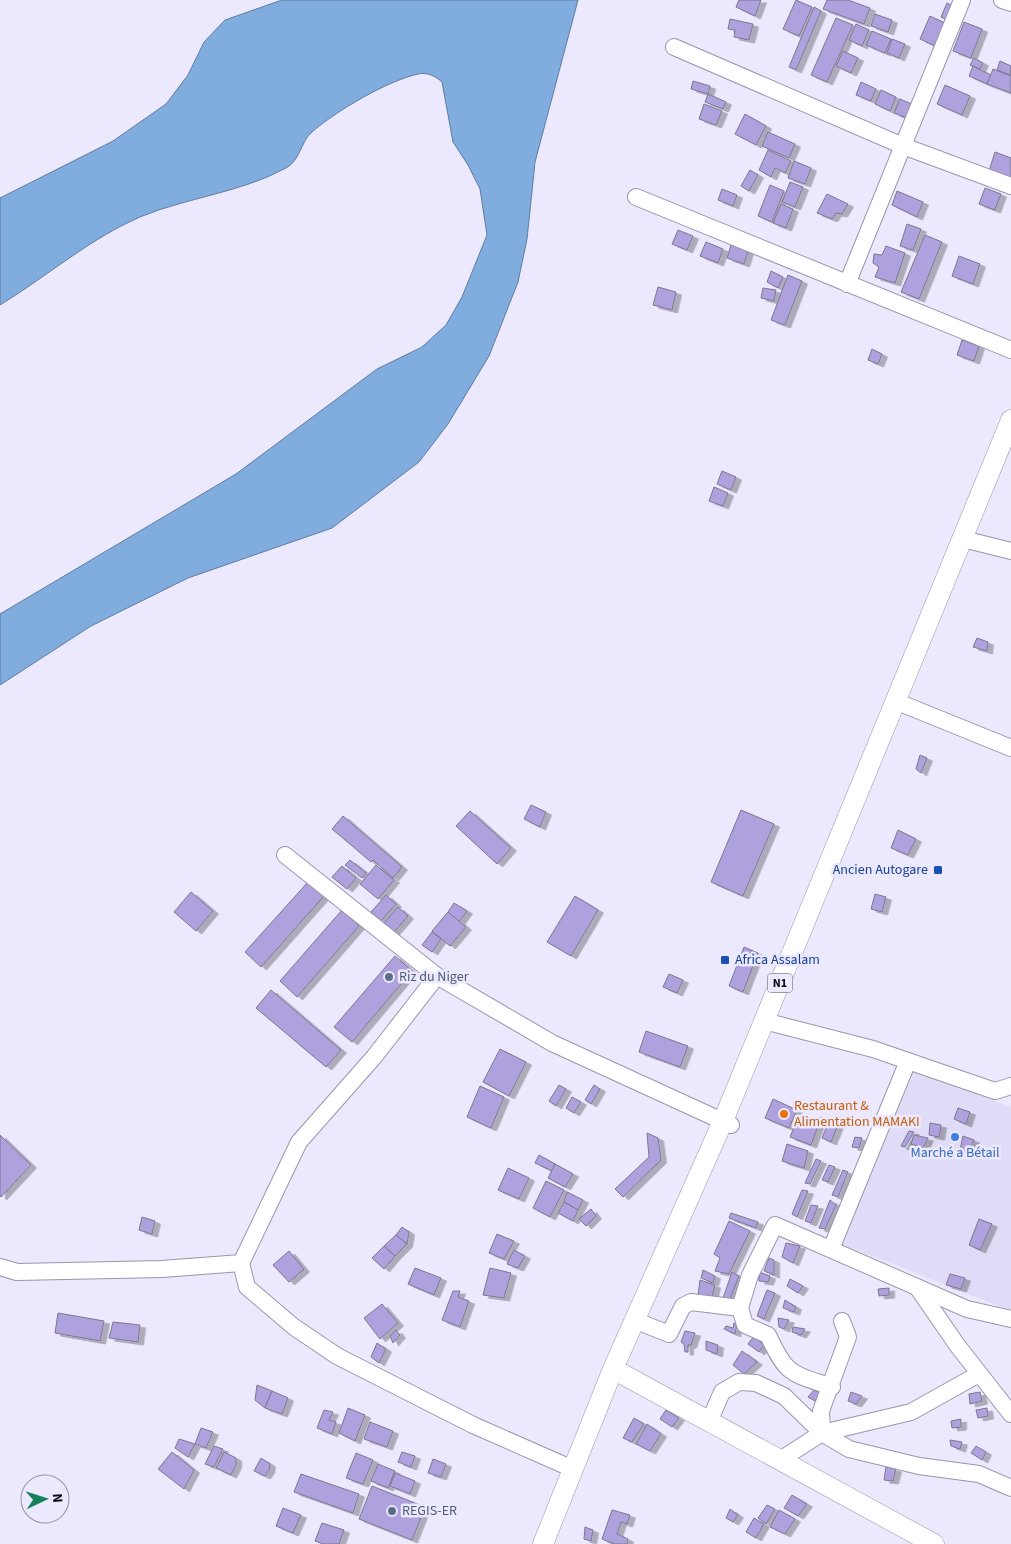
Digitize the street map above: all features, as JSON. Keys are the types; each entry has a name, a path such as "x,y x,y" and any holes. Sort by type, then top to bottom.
{"main road":[{"name":"N1","path":"555,1544 618,1371 644,1324 768,1023 1011,420"},
{"name":"N1","path":"768,1023 905,705 1011,446"},
{"name":"N1","path":"542,1544 727,1123"},
{"path":"618,1371 934,1544"}],"street":[{"path":"848,284 962,0"},
{"path":"1002,0 1011,3"},
{"path":"674,47 903,146 1011,186"},
{"path":"636,197 1011,350"},
{"path":"971,542 1011,551"},
{"path":"905,705 1011,748"},
{"path":"285,855 437,976 552,1042 727,1123"},
{"path":"437,976 374,1057 299,1142 241,1263 246,1287 294,1327 337,1356 473,1425 574,1469"},
{"path":"768,1023 791,1027 1003,1089"},
{"path":"831,1248 908,1061"},
{"path":"832,1387 792,1373 780,1361 768,1335 745,1325 740,1308 750,1275 775,1225 967,1309 1011,1319"},
{"path":"0,1267 17,1272 26,1272 162,1269 241,1263"},
{"path":"916,1286 979,1374 1011,1414"},
{"path":"644,1324 669,1334 683,1306 691,1302 740,1308"},
{"path":"822,1433 822,1411 848,1337 842,1321"},
{"path":"784,1396 792,1373"},
{"path":"780,1460 822,1433 911,1412 979,1374"},
{"path":"709,1422 722,1392 740,1382 756,1383 784,1396 822,1433 849,1449 919,1466 979,1474 1011,1488"}],"shaded area":[{"path":"915,1070 1011,1107 1011,1311 842,1244"}],"water":[{"path":"282,0 578,0 535,162 527,239 518,282 489,356 448,424 419,462 332,528 188,578 91,626 0,685 0,614 236,474 377,369 422,347 446,325 462,297 487,235 480,189 468,165 453,142 442,82 431,75 418,74 377,90 334,115 308,136 294,161 286,168 247,185 161,209 121,226 90,244 0,305 0,198 113,141 166,104 188,75 204,42 225,20"}],"building":[{"path":"739,0 761,0 755,16 736,7"},
{"path":"796,0 812,7 799,36 783,29"},
{"path":"827,0 848,0 870,8 864,24 823,9"},
{"path":"947,3 955,7 949,21 941,17"},
{"path":"814,7 821,11 796,70 789,67"},
{"path":"875,14 892,20 888,32 871,26"},
{"path":"930,16 945,23 935,46 920,39"},
{"path":"836,18 853,25 827,82 811,75"},
{"path":"730,19 753,24 749,40 734,37 735,30 728,29"},
{"path":"964,22 982,29 971,58 953,51"},
{"path":"856,24 869,30 862,46 849,40"},
{"path":"872,31 891,39 885,53 866,45"},
{"path":"892,39 905,44 899,58 887,53"},
{"path":"843,51 858,58 851,73 836,66"},
{"path":"974,58 983,63 980,69 970,65"},
{"path":"1000,61 1011,66 1010,75 997,70"},
{"path":"973,66 991,75 987,84 969,76"},
{"path":"993,69 1011,76 1011,93 987,84"},
{"path":"693,81 710,86 708,94 691,89"},
{"path":"861,82 876,89 871,101 856,95"},
{"path":"945,85 970,96 962,115 937,104"},
{"path":"881,90 896,97 890,111 875,104"},
{"path":"708,94 726,102 723,109 705,102"},
{"path":"900,99 914,105 909,119 894,113"},
{"path":"704,104 722,111 716,125 699,119"},
{"path":"745,114 766,126 756,145 735,134"},
{"path":"768,132 795,144 789,158 762,146"},
{"path":"768,150 791,161 785,173 775,168 771,177 759,170"},
{"path":"995,152 1011,158 1011,179 989,171"},
{"path":"794,161 811,168 805,184 788,178"},
{"path":"750,170 758,175 749,191 741,186"},
{"path":"790,182 803,187 795,207 782,202"},
{"path":"770,185 784,191 772,222 758,216"},
{"path":"985,188 1001,194 995,210 979,204"},
{"path":"722,189 737,195 733,206 718,200"},
{"path":"897,191 923,202 917,217 892,205"},
{"path":"827,194 848,204 842,214 836,213 832,219 817,213"},
{"path":"781,204 793,209 786,228 773,223"},
{"path":"907,224 921,229 913,250 900,246"},
{"path":"678,230 693,236 687,250 672,244"},
{"path":"925,235 942,242 919,299 901,292"},
{"path":"706,242 723,249 718,263 700,256"},
{"path":"731,245 748,251 744,264 727,258"},
{"path":"886,246 905,253 895,283 875,277 879,267 873,263 874,254 882,255"},
{"path":"959,256 980,264 973,284 952,276"},
{"path":"771,271 783,277 778,288 767,282"},
{"path":"788,275 802,281 785,325 771,320"},
{"path":"658,287 676,292 672,310 653,305"},
{"path":"763,288 776,290 774,301 761,298"},
{"path":"962,340 979,346 974,361 957,355"},
{"path":"872,349 882,354 878,364 868,360"},
{"path":"722,471 736,477 731,490 717,484"},
{"path":"714,487 728,493 723,506 709,501"},
{"path":"977,638 988,642 987,651 973,647"},
{"path":"920,755 927,758 921,773 916,769"},
{"path":"531,805 546,812 540,827 524,819"},
{"path":"741,810 774,824 743,896 711,882"},
{"path":"470,811 511,848 497,864 456,826"},
{"path":"343,816 402,867 393,878 373,860 371,862 332,829"},
{"path":"898,830 916,839 908,855 891,848"},
{"path":"350,860 366,873 362,878 345,865"},
{"path":"376,865 394,880 378,899 360,884"},
{"path":"342,866 356,878 347,889 332,877"},
{"path":"308,882 324,896 261,967 245,952"},
{"path":"191,892 213,911 196,931 174,912"},
{"path":"875,894 886,897 882,912 871,909"},
{"path":"386,895 396,904 381,921 371,912"},
{"path":"575,896 598,910 571,956 547,942"},
{"path":"454,903 467,911 459,922 448,912"},
{"path":"398,907 408,916 394,932 384,923"},
{"path":"342,910 359,926 297,997 280,981"},
{"path":"448,912 466,927 450,946 432,931"},
{"path":"432,932 441,939 432,952 422,945"},
{"path":"744,947 758,953 743,992 729,986"},
{"path":"395,956 412,971 352,1042 334,1027"},
{"path":"669,974 683,980 677,993 663,987"},
{"path":"271,990 341,1050 326,1067 256,1008"},
{"path":"646,1031 688,1046 680,1067 639,1052"},
{"path":"500,1049 526,1062 509,1096 483,1082"},
{"path":"559,1085 566,1089 556,1106 549,1101"},
{"path":"594,1085 600,1089 591,1104 585,1100"},
{"path":"480,1086 504,1097 491,1128 467,1117"},
{"path":"572,1097 581,1102 574,1113 566,1108"},
{"path":"773,1099 797,1110 789,1128 765,1118"},
{"path":"958,1108 970,1112 966,1124 954,1119"},
{"path":"798,1118 821,1118 811,1145 790,1137"},
{"path":"830,1118 840,1120 831,1142 822,1138"},
{"path":"930,1123 941,1125 939,1137 929,1135"},
{"path":"909,1131 914,1132 905,1147 901,1146"},
{"path":"647,1133 658,1138 661,1160 623,1197 615,1189 649,1157"},
{"path":"0,1135 31,1165 1,1197 0,1196"},
{"path":"914,1135 928,1138 923,1148 911,1144"},
{"path":"963,1136 974,1140 969,1153 960,1150"},
{"path":"855,1137 862,1138 859,1148 852,1147"},
{"path":"787,1144 808,1151 804,1168 782,1161"},
{"path":"539,1155 555,1164 552,1171 535,1163"},
{"path":"816,1159 821,1161 810,1184 805,1183"},
{"path":"555,1164 573,1174 565,1187 548,1178"},
{"path":"829,1165 835,1167 828,1182 822,1180"},
{"path":"508,1168 529,1178 519,1199 498,1190"},
{"path":"843,1170 848,1172 838,1197 832,1195"},
{"path":"546,1181 564,1190 550,1217 533,1208"},
{"path":"802,1190 808,1191 797,1217 792,1214"},
{"path":"567,1192 583,1200 578,1210 564,1202"},
{"path":"830,1200 836,1205 825,1229 819,1228"},
{"path":"564,1202 578,1210 573,1221 558,1213"},
{"path":"811,1205 818,1206 811,1223 805,1221"},
{"path":"591,1209 596,1216 586,1226 579,1219"},
{"path":"731,1213 758,1222 756,1228 729,1218"},
{"path":"142,1217 155,1221 152,1234 139,1230"},
{"path":"979,1219 992,1224 980,1250 969,1245"},
{"path":"729,1221 750,1231 729,1274 715,1271 720,1258 714,1254"},
{"path":"402,1227 409,1232 407,1244 396,1235"},
{"path":"497,1234 514,1241 504,1259 489,1253"},
{"path":"396,1235 407,1244 395,1256 384,1246"},
{"path":"786,1243 800,1246 793,1263 782,1257"},
{"path":"384,1246 395,1256 384,1269 372,1258"},
{"path":"514,1250 525,1256 518,1268 507,1264"},
{"path":"289,1251 304,1269 289,1282 273,1265"},
{"path":"769,1258 774,1260 774,1275 764,1271"},
{"path":"415,1268 441,1278 434,1295 408,1284"},
{"path":"490,1268 511,1273 504,1298 483,1295"},
{"path":"703,1270 715,1276 713,1283 701,1278"},
{"path":"732,1272 739,1276 728,1304 722,1301"},
{"path":"759,1272 770,1276 768,1282 759,1281"},
{"path":"950,1274 965,1278 961,1289 946,1285"},
{"path":"790,1279 803,1286 798,1293 787,1286"},
{"path":"700,1280 715,1285 712,1298 698,1295"},
{"path":"889,1288 889,1295 879,1296 878,1289"},
{"path":"767,1290 775,1293 764,1319 757,1316"},
{"path":"453,1291 460,1291 458,1297 469,1301 460,1327 442,1320"},
{"path":"785,1300 796,1307 794,1312 783,1308"},
{"path":"382,1304 398,1323 380,1339 364,1318"},
{"path":"58,1313 104,1321 100,1341 55,1333"},
{"path":"778,1318 789,1320 784,1329 779,1327"},
{"path":"113,1322 140,1325 138,1342 109,1338"},
{"path":"734,1323 737,1325 735,1334 724,1329 726,1326 733,1328"},
{"path":"793,1327 805,1329 801,1335 792,1332"},
{"path":"396,1330 400,1335 393,1343 390,1336"},
{"path":"685,1331 695,1333 691,1345 688,1345 688,1352 685,1352 684,1344 681,1342"},
{"path":"754,1336 764,1345 759,1352 748,1344"},
{"path":"706,1341 718,1345 717,1354 706,1350"},
{"path":"377,1343 386,1349 379,1363 371,1357"},
{"path":"742,1351 757,1362 744,1374 733,1365"},
{"path":"257,1385 272,1391 265,1408 255,1400"},
{"path":"814,1390 820,1393 815,1401 808,1397"},
{"path":"272,1391 288,1398 282,1414 265,1408"},
{"path":"851,1392 862,1396 856,1404 848,1401"},
{"path":"980,1392 982,1401 970,1404 969,1394"},
{"path":"348,1408 365,1415 355,1441 339,1433"},
{"path":"987,1408 988,1416 978,1418 976,1410"},
{"path":"324,1410 333,1412 329,1420 336,1422 332,1434 317,1428"},
{"path":"666,1410 679,1418 672,1427 660,1419"},
{"path":"634,1418 644,1424 632,1442 623,1438"},
{"path":"961,1419 961,1427 952,1428 951,1421"},
{"path":"370,1422 393,1431 387,1447 364,1439"},
{"path":"647,1424 661,1434 650,1451 636,1444"},
{"path":"201,1428 213,1432 206,1448 195,1444"},
{"path":"179,1439 195,1444 188,1457 175,1448"},
{"path":"950,1440 962,1442 960,1449 951,1446"},
{"path":"214,1446 223,1449 214,1467 205,1464"},
{"path":"976,1446 986,1452 982,1460 971,1453"},
{"path":"172,1452 194,1470 184,1489 158,1469"},
{"path":"224,1452 236,1458 236,1465 231,1475 216,1468"},
{"path":"402,1452 415,1456 411,1467 398,1462"},
{"path":"356,1453 373,1460 363,1484 346,1478"},
{"path":"261,1458 270,1464 265,1476 254,1471"},
{"path":"433,1459 446,1464 441,1477 428,1473"},
{"path":"378,1464 395,1471 388,1488 371,1481"},
{"path":"886,1467 896,1469 893,1481 884,1480"},
{"path":"395,1473 415,1481 410,1494 390,1486"},
{"path":"301,1474 359,1494 353,1513 294,1492"},
{"path":"372,1486 425,1507 412,1540 359,1519"},
{"path":"792,1495 807,1504 798,1516 784,1508"},
{"path":"767,1505 775,1509 766,1524 758,1518"},
{"path":"283,1508 301,1515 293,1533 276,1526"},
{"path":"730,1509 738,1515 733,1522 726,1518"},
{"path":"612,1510 630,1515 627,1524 621,1522 617,1534 628,1539 627,1544 614,1544 602,1539"},
{"path":"779,1510 795,1519 785,1534 770,1527"},
{"path":"754,1518 764,1524 756,1538 746,1532"},
{"path":"322,1523 344,1530 339,1544 324,1544 315,1541"},
{"path":"585,1527 593,1530 591,1541 584,1539"}],"place":[{"name":"Ancien Autogare","path":"938,870"},
{"name":"Africa Assalam","path":"725,960"},
{"name":"Riz du Niger","path":"389,977"},
{"name":"Restaurant & Alimentation MAMAKI","path":"784,1114"},
{"name":"Marché a Bétail","path":"955,1137"},
{"name":"REGIS-ER","path":"392,1511"}]}
